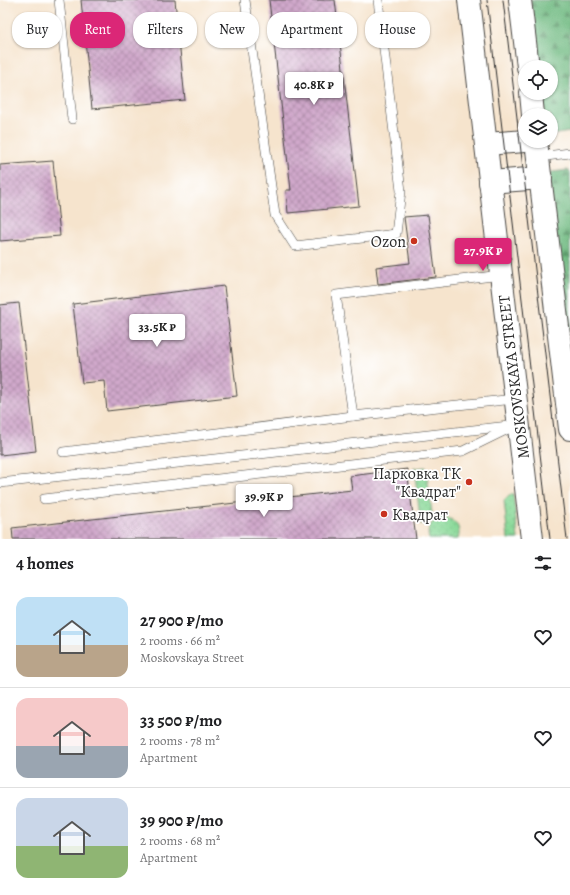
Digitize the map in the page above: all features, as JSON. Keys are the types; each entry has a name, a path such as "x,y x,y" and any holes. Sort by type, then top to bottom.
{"street":[{"name":"MOSKOVSKAYA STREET","path":"469,0 532,539"},
{"path":"520,0 527,60"},
{"path":"486,144 518,145"},
{"path":"534,148 541,178 570,429"},
{"path":"490,182 541,178"}],"lane":[{"path":"59,0 72,119"},
{"path":"245,0 275,215 295,246 396,234 401,190 378,0"},
{"path":"544,148 570,153"},
{"path":"353,416 336,295 501,275"},
{"path":"64,452 353,416 515,399"},
{"path":"0,483 518,425"},
{"path":"44,499 463,451 518,425"}],"green space":[{"path":"530,0 570,0 570,132 558,134 558,108 544,108 543,100 558,100 558,60 538,60"},
{"path":"568,170 570,172 570,339 548,177 552,172"},
{"path":"426,467 432,513 421,525 414,468"},
{"path":"513,493 518,539 508,539 504,500"},
{"path":"441,517 446,517 456,524 459,530 458,539 429,539 428,531 430,525"}],"building":[{"path":"81,0 175,0 176,12 133,12 133,48 180,48 185,100 92,109 86,48 125,48 125,12 82,12"},
{"path":"269,0 335,0 336,12 270,12"},
{"path":"275,48 341,48 359,206 288,213 286,190 291,190"},
{"path":"53,161 60,236 0,241 0,165"},
{"path":"428,215 436,277 378,284 376,267 410,263 404,217"},
{"path":"224,286 237,396 107,411 104,381 82,383 73,304"},
{"path":"19,303 36,451 0,455 0,305"},
{"path":"407,469 416,539 13,539 12,528 352,490 350,476"}],"tram line":[{"path":"487,0 550,539"},
{"path":"503,0 567,539"}],"place":[{"name":"Ozon","path":"414,241"},
{"name":"Парковка ТК \"Квадрат\"","path":"469,482"},
{"name":"Квадрат","path":"384,514"}]}
